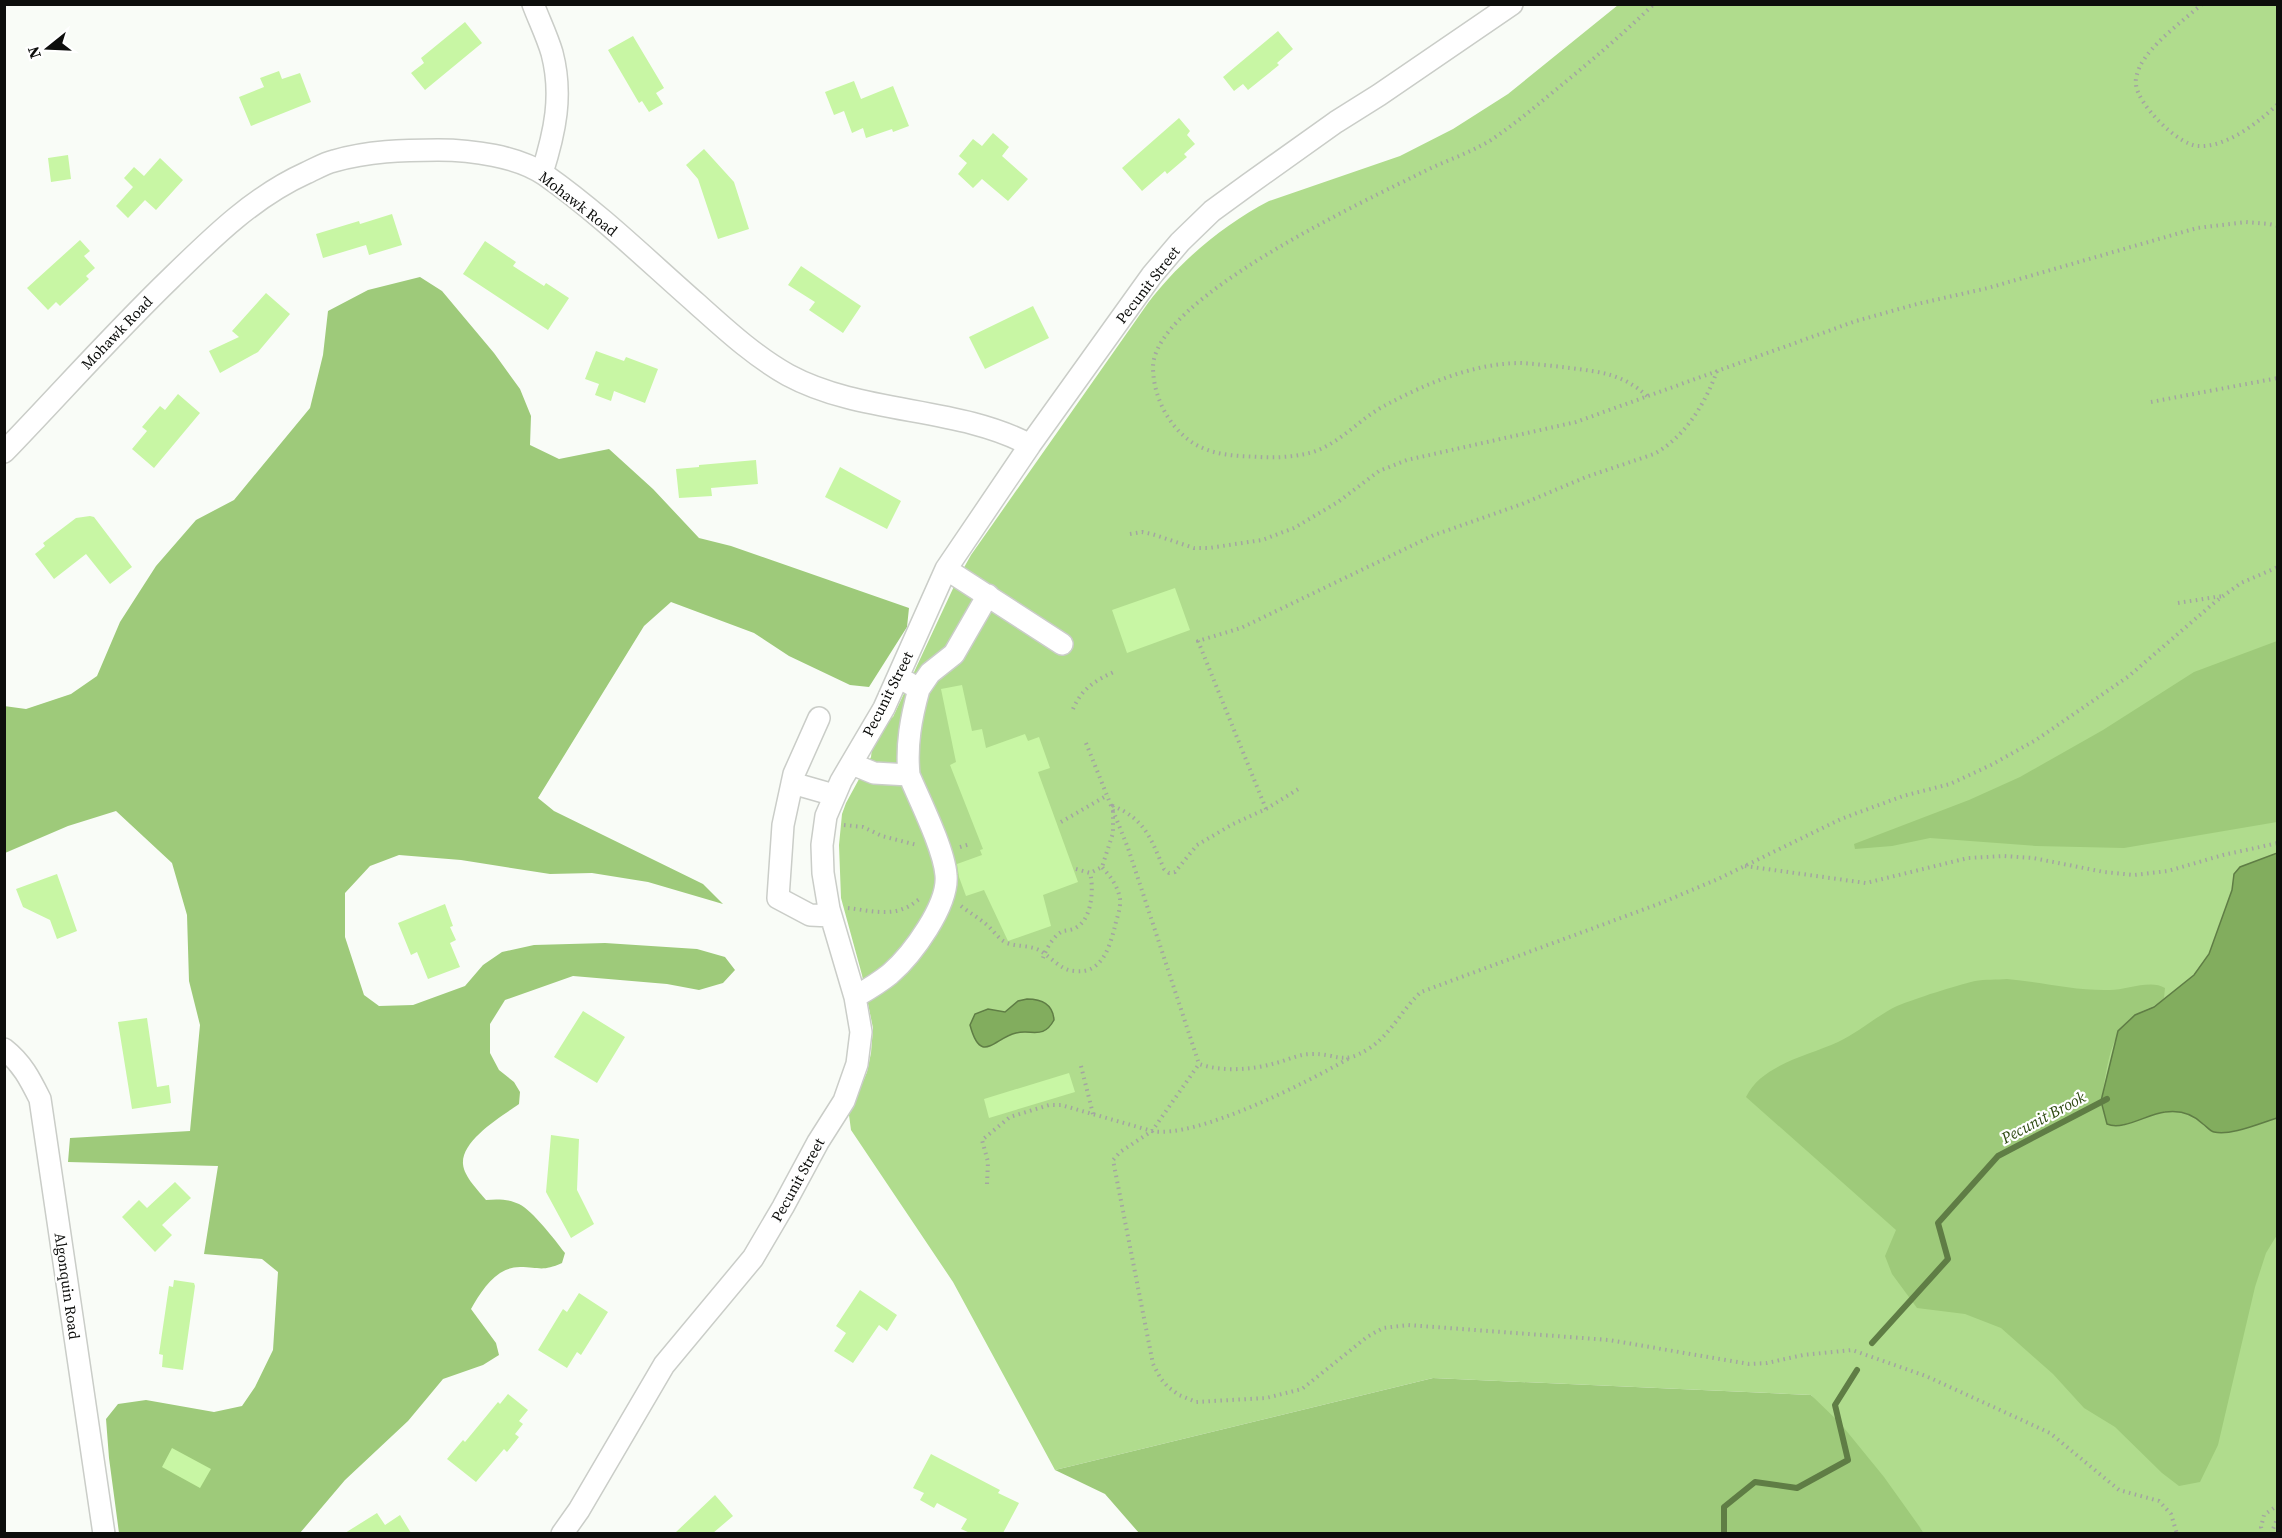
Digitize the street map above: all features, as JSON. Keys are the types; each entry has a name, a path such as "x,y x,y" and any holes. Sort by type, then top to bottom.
{"street":[{"path":"532,4 551,51 558,82 558,114 553,141 542,173"},
{"name":"Pecunit Street","path":"562,1533 579,1510 664,1365 753,1258 818,1142 844,1101 857,1064 860,1046 859,1019 855,997 830,913 822,861 826,816 834,795 884,708 946,569 1030,445 1152,275 1180,242 1212,211 1336,122 1512,4"},
{"name":"Mohawk Road","path":"4,452 119,328 222,228 258,200 293,179 333,161 385,152 423,150 472,152 506,159 542,173 637,251 720,325 762,358 789,375 874,404 1005,431 1030,445"},
{"path":"946,569 1062,644"},
{"path":"855,997 893,972 918,941 944,897 946,874 939,849 909,775 907,754 909,730 919,689 930,673 954,654 988,595"},
{"path":"899,677 919,689"},
{"path":"819,718 792,783 783,825 778,898 810,915 830,913"},
{"path":"852,764 874,773 909,775"},
{"path":"792,783 834,795"},
{"name":"Algonquin Road","path":"4,1049 16,1058 27,1072 40,1099 104,1533"}],"path":[{"path":"1647,396 1634,384 1610,374 1522,363 1495,365 1444,379 1404,397 1381,408 1345,436 1308,453 1279,458 1231,455 1203,449 1174,427 1157,393 1153,364 1161,340 1174,322 1220,285 1279,248 1330,220 1490,140 1518,121 1609,47 1653,4"},
{"path":"2202,4 2165,37 2141,65 2136,83 2144,102 2159,121 2180,140 2197,146 2211,145 2252,126 2277,104"},
{"path":"1130,534 1142,532 1152,534 1194,548 1262,540 1293,528 1338,502 1379,471 1407,460 1560,427 1856,321 1988,288 2197,228 2246,222 2277,226"},
{"path":"1266,809 1198,641 1241,628 1434,535 1664,449 1702,406 1717,372"},
{"path":"2151,402 2277,378"},
{"path":"987,1184 988,1162 982,1140 1010,1117 1049,1105 1075,1107 1152,1131 1167,1132 1220,1119 1290,1090 1371,1048 1421,992 1660,903 1744,866 1812,831 1903,796 1950,784 1991,765 2036,740 2129,676 2222,596 2241,583 2277,567"},
{"path":"2178,603 2222,596"},
{"path":"1073,709 1080,694 1092,683 1116,671"},
{"path":"1086,743 1128,848 1174,982 1199,1064"},
{"path":"1113,806 1130,813 1143,828 1164,869 1169,873 1175,872 1197,845 1233,824 1266,809 1300,788"},
{"path":"1061,822 1108,795"},
{"path":"1076,869 1090,873 1102,867 1113,833 1113,806"},
{"path":"826,816 837,826 858,825 882,836 939,849 952,849 970,844"},
{"path":"1744,866 1866,883 1968,858 2004,856 2033,858 2104,872 2134,875 2168,871 2223,855 2277,843"},
{"path":"830,913 849,908 883,912 897,911 933,894 944,897 979,919 1005,943 1031,947 1066,969 1076,972 1094,967 1107,953 1113,940 1120,903 1118,890 1102,867"},
{"path":"1044,956 1058,934 1079,927 1085,918 1091,898 1090,873"},
{"path":"1199,1064 1236,1069 1275,1064 1312,1054 1348,1059"},
{"path":"1199,1064 1152,1131 1115,1156 1113,1160 1153,1364 1161,1379 1179,1395 1196,1402 1266,1398 1302,1389 1367,1337 1390,1326 1408,1325 1609,1340 1749,1364 1852,1350 1926,1376 2050,1433 2119,1490 2159,1501 2170,1514 2177,1533"},
{"path":"1081,1066 1094,1114"},
{"path":"2263,1533 2264,1515 2277,1505"},
{"path":"2271,1533 2277,1518"}],"shaded area":[{"path":"1618,5 2277,5 2277,1533 1924,1533 1811,1395 1433,1378 1055,1470 953,1282 851,1130 849,1115 867,1072 873,1028 862,975 841,898 839,845 842,814 871,757 872,748 889,719 893,717 971,555 1148,303 1174,273 1203,246 1235,221 1269,201 1400,156 1453,129 1508,94"},
{"path":"420,277 442,291 494,353 520,389 531,416 530,445 559,459 609,449 653,489 699,538 731,546 909,608 907,627 869,687 850,685 789,656 754,633 671,602 644,626 538,798 554,811 703,884 723,904 648,882 592,873 550,874 461,860 399,855 370,866 345,893 345,937 364,995 379,1006 413,1005 465,986 483,965 502,952 534,945 605,943 697,949 725,957 735,970 723,983 699,990 667,984 573,976 505,1000 490,1024 490,1053 499,1070 514,1082 520,1092 519,1104 475,1138 464,1155 464,1169 486,1200 507,1200 525,1208 544,1226 565,1253 562,1263 550,1267 520,1267 504,1271 497,1275 480,1294 471,1309 496,1343 499,1355 483,1365 443,1379 408,1421 345,1480 300,1533 119,1533 106,1419 118,1404 146,1400 214,1412 242,1406 255,1387 273,1350 278,1272 262,1259 204,1254 218,1166 68,1162 70,1138 190,1131 200,1025 189,981 187,915 172,863 116,811 68,826 5,853 4,706 26,709 71,694 97,676 120,622 156,566 196,520 234,500 310,408 323,355 328,311 368,290"},
{"path":"2277,641 2277,822 2124,848 2036,846 1930,838 1892,846 1855,849 1854,844 1969,800 2020,777 2103,730 2194,672"},
{"path":"2277,853 2277,1118 2237,1131 2221,1133 2211,1131 2190,1115 2175,1112 2158,1113 2128,1124 2113,1126 2107,1124 2101,1101 2118,1031 2135,1015 2154,1007 2194,975 2209,954 2232,890 2234,874 2240,867"},
{"path":"2007,979 2097,990 2116,990 2146,985 2165,988 2164,998 2127,1022 2114,1042 2110,1054 2101,1101 2123,1126 2148,1115 2177,1112 2195,1117 2210,1131 2228,1133 2277,1118 2277,1235 2266,1253 2255,1287 2218,1445 2200,1482 2179,1486 2162,1473 2115,1427 2084,1408 2053,1374 2001,1328 1965,1314 1917,1308 1892,1274 1885,1256 1896,1230 1746,1097 1763,1076 1774,1069 1838,1042 1897,1006 1975,981"},
{"path":"1027,999 1042,1002 1051,1010 1054,1020 1046,1030 1016,1033 989,1046 984,1047 979,1044 970,1025 975,1014 988,1009 1005,1012 1018,1001"},
{"path":"1433,1378 1811,1395 1840,1423 1884,1477 1924,1533 1139,1533 1105,1494 1055,1470"}],"building":[{"path":"465,22 482,43 425,90 411,73 424,63 421,58"},
{"path":"1278,31 1293,49 1277,63 1279,65 1248,90 1243,84 1234,91 1223,77"},
{"path":"633,36 664,88 656,93 663,104 649,112 642,101 639,103 608,50"},
{"path":"279,71 282,79 300,73 311,102 251,126 239,97 264,87 260,78"},
{"path":"854,81 861,99 893,86 909,126 866,138 863,128 852,133 844,111 834,115 825,92"},
{"path":"1179,118 1190,131 1187,135 1195,144 1184,154 1187,157 1167,174 1165,171 1142,191 1122,168"},
{"path":"993,133 1009,147 1002,156 1028,179 1008,201 982,179 973,188 958,174 967,163 959,156 973,139 982,146"},
{"path":"704,149 734,182 749,229 718,239 698,179 686,165"},
{"path":"68,155 71,179 51,182 48,158"},
{"path":"160,158 183,180 156,210 145,200 128,218 116,206 133,187 124,178 134,167 144,176"},
{"path":"392,214 402,245 369,255 366,245 323,258 316,234"},
{"path":"80,240 90,251 84,256 95,268 86,276 89,279 60,306 56,302 48,310 27,288"},
{"path":"485,241 516,262 513,266 544,286 546,283 569,298 548,330 463,274"},
{"path":"801,266 861,306 843,333 809,310 815,302 788,285"},
{"path":"266,293 290,314 258,352 220,373 209,351 239,337 232,331"},
{"path":"1033,306 1049,338 985,369 969,337"},
{"path":"596,351 624,361 626,357 658,369 645,403 614,391 611,401 595,395 599,384 585,379"},
{"path":"178,394 200,413 154,468 132,449 147,431 142,427 160,406 165,410"},
{"path":"756,460 758,484 711,488 712,496 679,498 676,469"},
{"path":"840,467 901,501 887,529 825,497"},
{"path":"94,517 132,567 110,584 86,554 54,579 35,554 45,546 43,543 76,518"},
{"path":"1175,588 1190,630 1127,653 1112,610"},
{"path":"962,685 972,731 982,729 986,748 1025,734 1028,741 1039,737 1050,768 1038,772 1078,882 1043,895 1051,926 1008,941 984,890 966,896 959,877 957,864 982,855 980,850 983,849 950,765 956,762 941,689"},
{"path":"57,874 77,931 57,939 50,920 23,907 16,889"},
{"path":"445,904 453,926 450,927 456,940 450,943 460,967 428,979 417,952 411,955 398,923"},
{"path":"583,1011 625,1037 597,1083 554,1057"},
{"path":"147,1018 157,1087 169,1085 171,1103 132,1109 118,1022"},
{"path":"1069,1073 1075,1092 989,1118 984,1099"},
{"path":"551,1135 579,1139 577,1190 594,1224 571,1238 546,1192"},
{"path":"175,1182 191,1198 162,1225 172,1235 155,1252 122,1217 139,1200 147,1208"},
{"path":"174,1280 194,1283 195,1286 183,1370 162,1367 163,1355 159,1354 169,1286 173,1287"},
{"path":"860,1290 897,1315 887,1331 879,1325 853,1363 834,1351 846,1333 836,1326"},
{"path":"579,1293 608,1312 581,1355 577,1352 567,1368 538,1350 563,1309 567,1312"},
{"path":"508,1394 528,1410 519,1421 523,1424 515,1434 519,1437 507,1452 504,1449 476,1482 447,1459 463,1440 465,1442 498,1402 500,1404"},
{"path":"172,1448 211,1469 200,1488 162,1467"},
{"path":"931,1454 1000,1490 998,1493 1019,1503 1003,1533 970,1533 961,1529 967,1519 937,1503 934,1508 920,1500 924,1493 913,1488"},
{"path":"715,1495 733,1516 713,1533 675,1533"},
{"path":"377,1513 385,1525 400,1515 411,1533 345,1533"}],"waterway":[{"name":"Pecunit Brook","path":"1872,1343 1948,1259 1938,1223 1998,1156 2107,1099"},
{"name":"Pecunit Brook","path":"1724,1534 1724,1507 1755,1482 1797,1488 1848,1460 1835,1405 1857,1370"}]}
